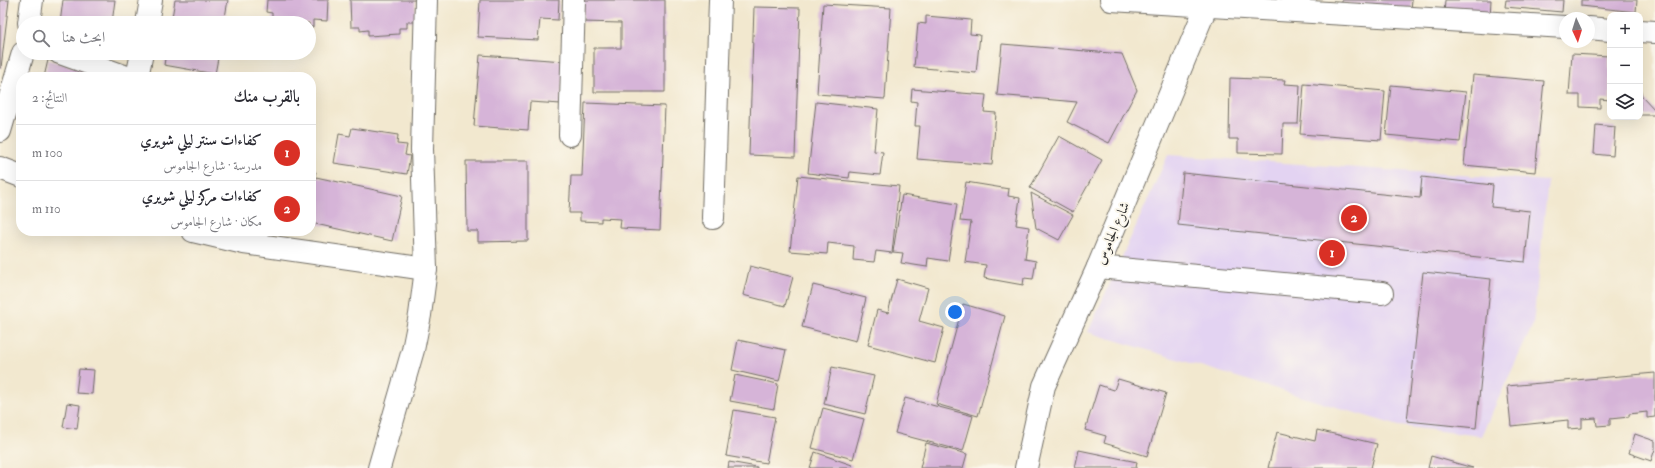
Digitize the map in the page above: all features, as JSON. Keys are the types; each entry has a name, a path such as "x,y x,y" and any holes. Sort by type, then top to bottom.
{"street":[{"path":"30,16 32,0"},
{"path":"148,16 151,0"},
{"path":"379,468 413,350 420,315 426,269 422,149 426,0"},
{"path":"570,135 574,0"},
{"path":"713,218 720,0"},
{"path":"1111,0 1208,3 1559,27"},
{"name":"شارع الجاموس","path":"1026,468 1044,386 1098,267 1208,3"},
{"path":"1595,29 1607,30"},
{"path":"1643,31 1655,32"},
{"path":"17,72 21,60"},
{"path":"80,60 113,72"},
{"path":"138,72 141,60"},
{"path":"0,131 16,77"},
{"path":"0,168 16,174"},
{"path":"214,236 244,243 426,269"},
{"path":"1098,267 1382,294"}],"shaded area":[{"path":"1168,155 1548,181 1533,325 1481,436 1399,426 1088,332"}],"building":[{"path":"0,0 9,0 1,68 0,68"},
{"path":"63,0 115,0 113,16 61,16"},
{"path":"175,0 228,0 225,16 172,16"},
{"path":"267,0 328,0 327,21 316,20 316,16 272,16 272,13 266,12"},
{"path":"350,0 415,0 416,22 407,22 407,28 399,28 399,34 368,36 368,30 360,31 360,27 351,27"},
{"path":"480,0 559,0 558,20 540,19 538,40 478,37"},
{"path":"583,0 665,0 665,92 594,92 594,48 621,48 621,23 583,22"},
{"path":"1342,0 1412,0 1411,9 1342,3"},
{"path":"1445,0 1491,0 1490,17 1444,15"},
{"path":"1506,0 1563,0 1562,12 1505,7"},
{"path":"1581,0 1637,0 1636,12 1581,6"},
{"path":"823,4 891,8 885,99 817,94"},
{"path":"754,7 800,8 795,157 749,155"},
{"path":"926,16 971,20 970,34 980,35 976,73 914,67 918,23 926,24"},
{"path":"1002,44 1122,54 1137,90 1109,143 1067,122 1077,102 997,95"},
{"path":"1572,54 1607,56 1607,100 1600,99 1600,108 1580,107 1580,95 1569,95"},
{"path":"480,55 564,61 561,104 530,102 528,130 474,126"},
{"path":"48,60 92,72 45,72"},
{"path":"165,60 218,60 215,72 204,72 164,65"},
{"path":"1473,75 1544,81 1535,172 1464,165"},
{"path":"1230,78 1285,80 1284,84 1300,85 1298,124 1283,124 1282,154 1238,153 1238,139 1229,139"},
{"path":"1304,84 1385,91 1381,140 1300,134"},
{"path":"1391,85 1466,92 1460,142 1386,135"},
{"path":"912,89 986,95 984,112 996,113 992,165 917,159 920,126 915,126 917,102 911,101"},
{"path":"1643,97 1655,110 1655,115 1643,115"},
{"path":"816,102 878,109 874,151 883,152 880,175 850,172 849,178 808,173"},
{"path":"585,103 665,106 660,230 620,228 621,219 601,218 601,222 580,221 580,213 569,213 571,176 582,176"},
{"path":"1596,125 1615,127 1613,156 1594,154"},
{"path":"352,128 398,135 397,144 407,145 405,155 410,156 407,174 334,163 339,134 350,136"},
{"path":"1059,136 1102,160 1073,212 1030,188"},
{"path":"466,161 528,161 528,241 478,242 478,231 467,231"},
{"path":"1183,173 1420,198 1422,177 1493,185 1491,207 1530,211 1525,262 1178,225"},
{"path":"798,176 899,186 892,253 876,251 874,262 853,260 854,246 828,243 827,254 790,251"},
{"path":"316,177 402,196 392,241 316,224"},
{"path":"966,182 1009,189 1008,196 1020,198 1016,225 1029,227 1025,259 1036,261 1033,279 1024,278 1023,285 984,278 986,265 965,262 971,222 960,221"},
{"path":"1031,193 1073,215 1059,240 1036,228"},
{"path":"902,195 957,204 948,261 928,258 927,267 901,263 903,253 893,252"},
{"path":"750,266 793,277 785,306 743,295"},
{"path":"1423,272 1491,279 1476,428 1407,421"},
{"path":"897,279 928,288 919,321 944,328 935,363 868,345 877,310 888,313"},
{"path":"813,285 866,298 856,341 802,327"},
{"path":"963,304 1005,316 978,416 936,404"},
{"path":"738,340 786,350 779,381 732,370"},
{"path":"832,367 874,376 865,414 824,404"},
{"path":"79,369 94,370 92,394 76,393"},
{"path":"1655,373 1655,417 1647,418 1647,412 1629,414 1629,417 1610,419 1610,425 1597,426 1596,418 1582,419 1582,428 1568,429 1568,420 1511,426 1507,386"},
{"path":"735,375 778,384 774,409 730,401"},
{"path":"1118,379 1166,393 1147,456 1104,443 1106,436 1085,430 1099,385 1114,390"},
{"path":"905,398 973,416 963,451 895,433"},
{"path":"67,403 80,405 77,429 63,427"},
{"path":"823,408 864,419 853,459 812,448"},
{"path":"734,410 775,417 766,463 726,456"},
{"path":"1317,430 1377,444 1371,468 1268,468 1277,432 1315,441"},
{"path":"1635,434 1655,441 1655,449 1651,461 1629,453"},
{"path":"926,443 967,454 963,468 920,468"},
{"path":"1079,450 1137,462 1136,468 1075,468"},
{"path":"815,452 852,465 851,468 810,468"},
{"path":"1431,456 1473,468 1428,468"},
{"path":"729,462 757,467 757,468 728,468"}],"place":[{"name":"كفاءات مركز ليلي شويري","path":"1354,218"},
{"name":"كفاءات سنتر ليلي شويري","path":"1332,253"}]}
